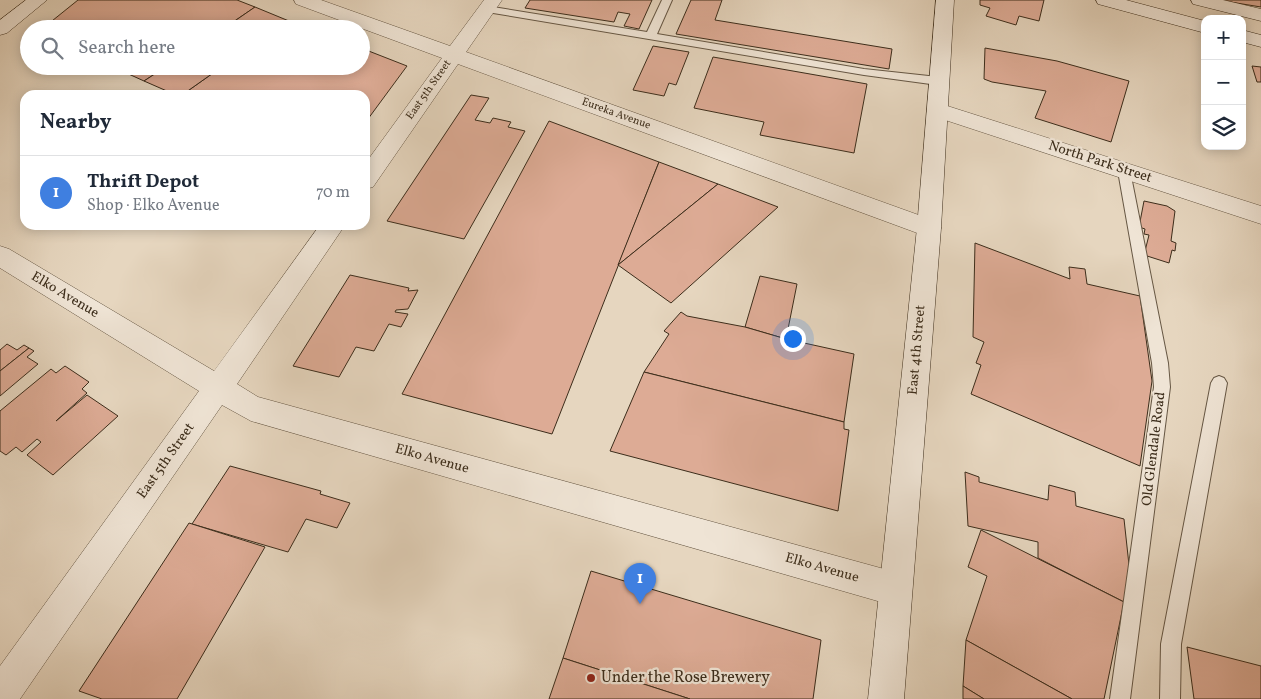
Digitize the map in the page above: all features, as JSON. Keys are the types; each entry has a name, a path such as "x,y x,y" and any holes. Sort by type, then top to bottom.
{"street":[{"path":"0,28 38,0"},
{"name":"Eureka Avenue","path":"303,0 357,20"},
{"name":"East 4th Street","path":"886,699 929,228 945,0"},
{"path":"1105,0 1201,26"},
{"path":"1200,0 1261,15"},
{"name":"East 5th Street","path":"370,174 490,5"},
{"name":"Eureka Avenue","path":"370,25 929,228"},
{"path":"1246,37 1261,41"},
{"name":"North Park Street","path":"938,110 1261,215"},
{"name":"East 5th Street","path":"2,687 330,230"},
{"name":"Elko Avenue","path":"0,256 252,408 895,589"}],"lane":[{"path":"651,36 667,0"},
{"path":"490,5 651,36 864,72 938,81"},
{"name":"Old Glendale Road","path":"1120,699 1162,387 1160,363 1124,171"},
{"path":"1170,699 1171,644 1219,383"}],"building":[{"path":"78,0 237,0 255,7 236,20 53,20"},
{"path":"530,0 652,0 639,29 624,26 630,14 618,12 614,22 525,8"},
{"path":"691,0 722,0 715,20 892,49 889,69 676,34"},
{"path":"980,0 1044,0 1039,21 1019,16 1016,25 986,16 990,8 980,5"},
{"path":"1218,0 1261,0 1261,7"},
{"path":"255,7 287,20 236,20"},
{"path":"653,46 689,52 676,85 669,83 664,96 633,90"},
{"path":"985,48 1057,61 1129,81 1111,142 1035,118 1046,91 984,79"},
{"path":"370,52 407,66 370,116 370,90 189,90 210,75 370,75"},
{"path":"713,57 867,84 854,153 760,135 764,122 694,108"},
{"path":"1252,66 1261,67 1261,82 1257,82"},
{"path":"131,75 153,75 144,81"},
{"path":"153,75 210,75 189,90 165,90 144,81"},
{"path":"471,95 489,98 475,120 490,123 493,118 511,122 508,127 525,131 464,239 387,221"},
{"path":"549,121 659,162 552,434 402,394"},
{"path":"659,162 718,184 618,265"},
{"path":"718,184 778,207 671,303 618,265"},
{"path":"1144,201 1167,206 1175,211 1171,241 1176,243 1175,251 1172,250 1169,263 1144,255 1149,235 1144,234 1145,229 1139,227"},
{"path":"975,243 1070,279 1069,267 1085,269 1087,284 1140,296 1152,381 1140,466 971,394 981,365 976,363 984,342 973,337"},
{"path":"350,275 409,288 408,291 418,290 408,309 396,310 395,312 408,314 401,327 389,324 374,351 356,347 339,377 293,366"},
{"path":"760,276 797,284 786,339 745,327"},
{"path":"681,312 687,316 745,327 786,339 854,354 844,422 644,372 669,334 664,331"},
{"path":"7,344 17,350 24,345 29,348 0,371 0,350"},
{"path":"29,348 34,351 27,357 38,364 0,396 0,371"},
{"path":"65,366 89,382 82,389 87,393 56,421 87,395 118,416 53,475 27,455 41,442 37,439 22,452 16,447 6,455 0,451 0,411 51,369 56,373"},
{"path":"644,372 844,422 844,429 849,430 838,511 610,451"},
{"path":"230,466 321,491 320,494 350,503 337,528 306,519 288,552 192,524"},
{"path":"965,472 979,477 979,482 1048,500 1049,485 1075,492 1076,506 1124,519 1129,565 1124,602 1038,558 1038,542 968,526"},
{"path":"189,523 265,547 177,699 102,699 79,691"},
{"path":"981,530 1124,602 1104,699 1072,699 966,640 987,576 968,567"},
{"path":"591,571 821,640 813,699 690,699 563,658"},
{"path":"966,640 1072,699 984,699 963,686"},
{"path":"1187,647 1261,666 1261,699 1194,699"},
{"name":"Under the Rose Brewery","path":"563,658 690,699 549,699"},
{"path":"963,686 984,699 963,699"}],"place":[{"name":"Thrift Depot","path":"640,604"},
{"name":"Under the Rose Brewery","path":"591,678"}]}
